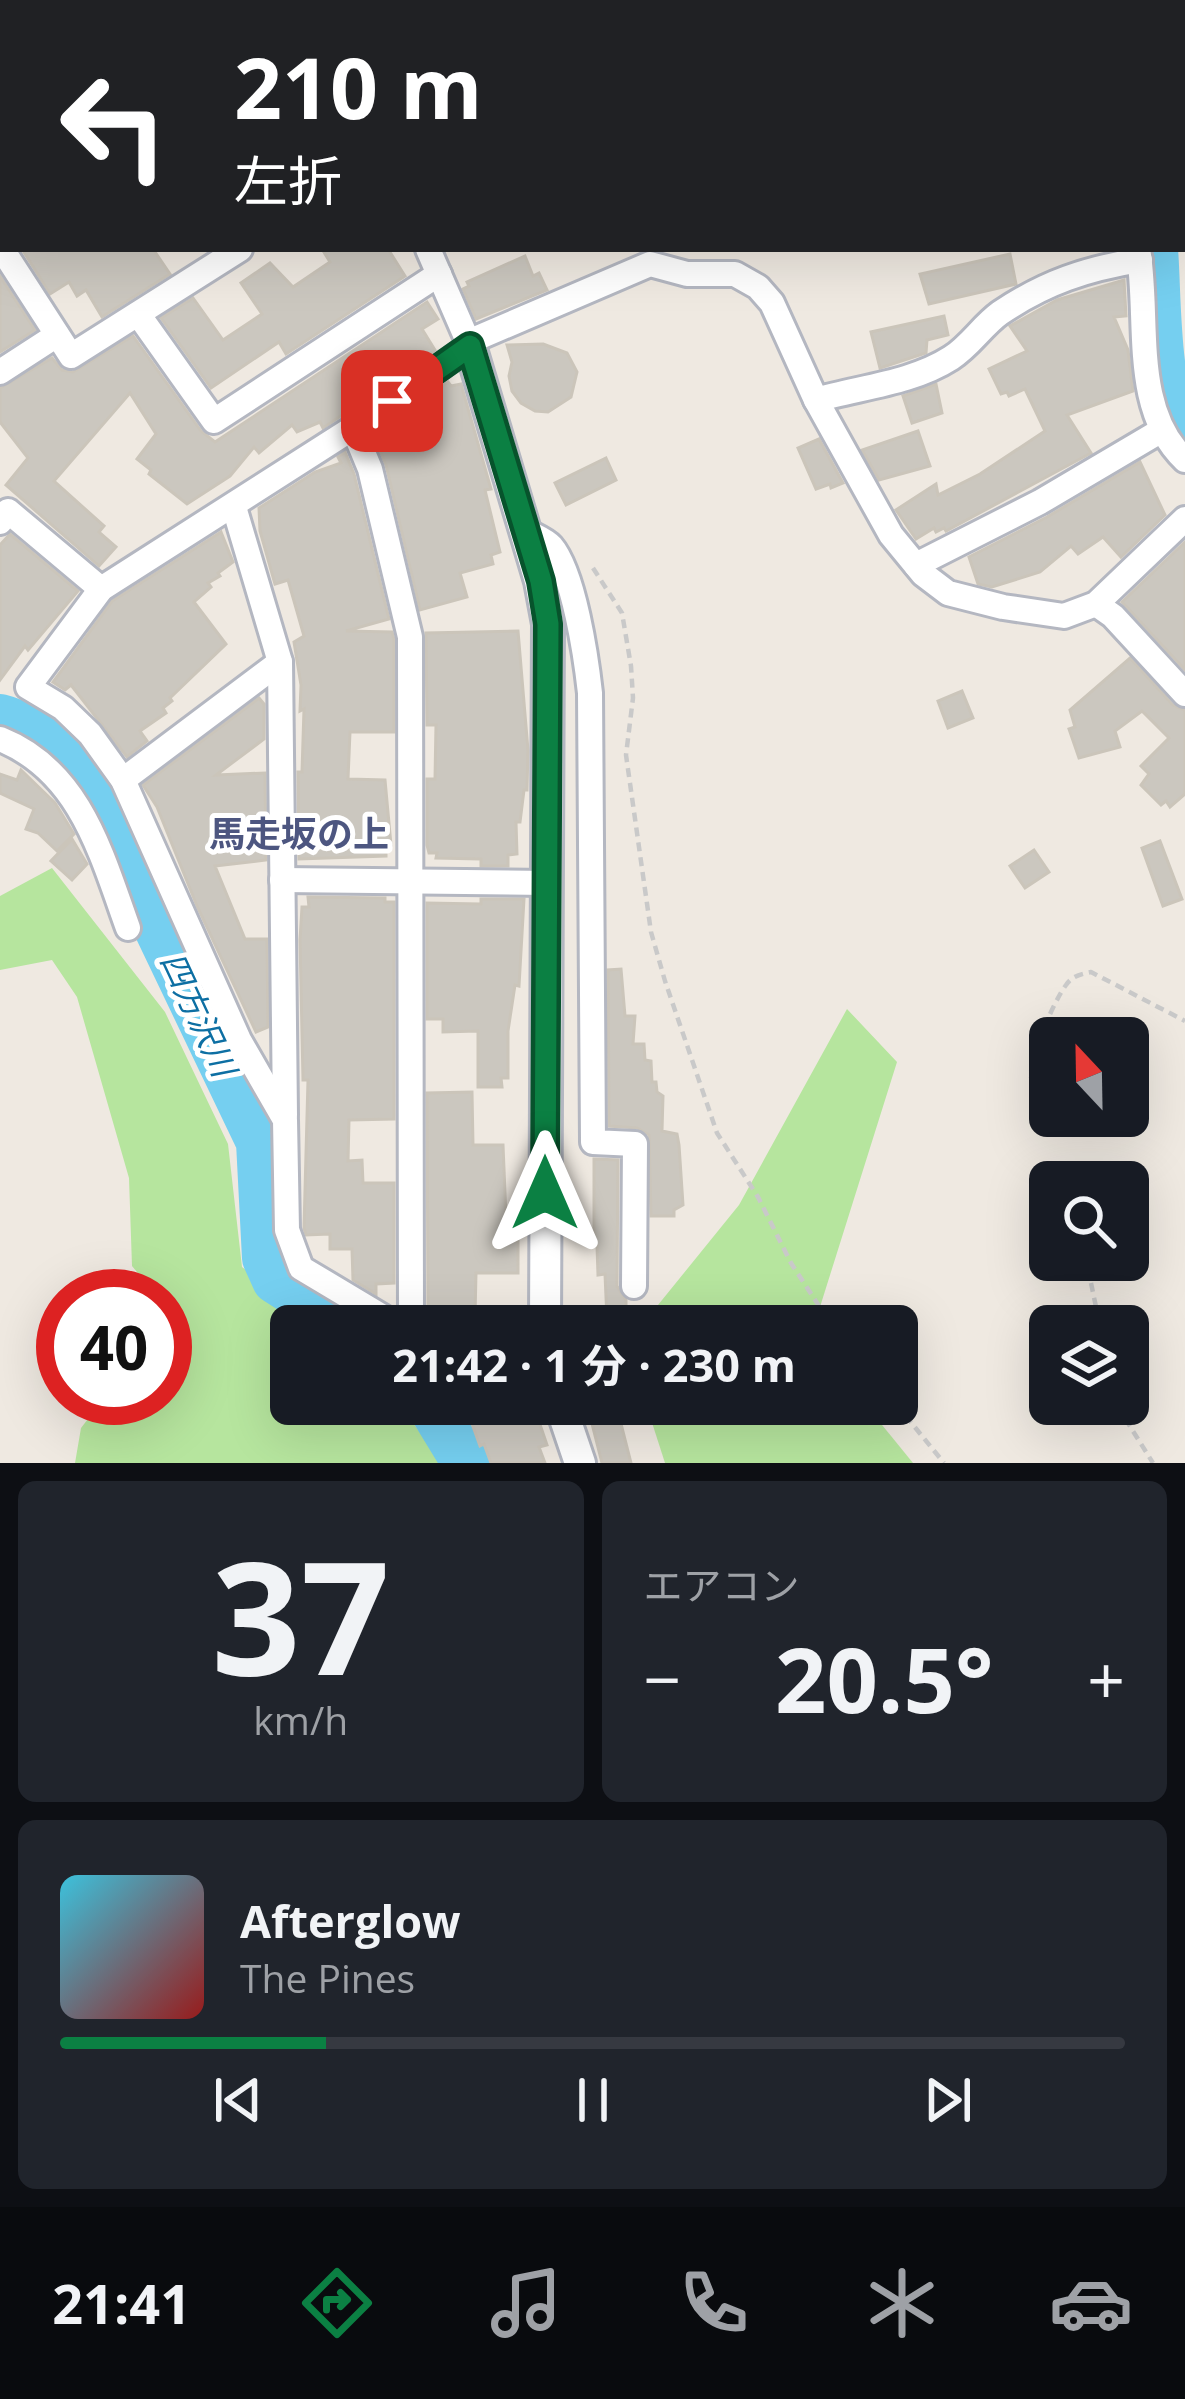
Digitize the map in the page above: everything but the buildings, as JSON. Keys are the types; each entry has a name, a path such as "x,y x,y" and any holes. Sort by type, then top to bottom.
{"street":[{"path":"4,252 71,356 235,252"},
{"path":"429,252 469,344 526,531 548,624 544,1305"},
{"path":"816,400 922,373 954,356 997,315 1042,288 1079,271 1139,254 1145,364 1162,430 1185,460"},
{"path":"28,687 101,589 353,428 469,344 650,264 686,274 735,274 758,287 772,304 816,400 890,536 948,593 1003,608 1064,616 1096,604 1185,519"},
{"path":"138,314 214,421 439,274"},
{"path":"0,372 58,334"},
{"path":"353,428 370,469 410,637 411,1305"},
{"path":"916,566 1040,502 1162,430"},
{"path":"234,507 280,662 287,1230 301,1268 363,1305"},
{"path":"0,522 8,511 101,589"},
{"path":"526,531 551,545 574,599 584,645 590,693 593,1142 635,1144 634,1286"},
{"path":"1096,604 1113,616 1185,694"},
{"path":"123,780 280,662"},
{"path":"0,681 28,687 63,708 90,734 123,780 239,1040 285,1120"},
{"path":"0,739 47,766 68,788 88,821 128,928"},
{"path":"282,880 547,883"},
{"path":"567,1425 580,1463"}],"path":[{"path":"585,559 609,588 622,614 633,698 626,755 631,801 651,932 665,981 717,1133 818,1305"},
{"path":"1051,1017 1066,985 1077,974 1091,972 1185,1021"},
{"path":"1091,1283 1096,1305"},
{"path":"913,1425 944,1463"},
{"path":"1129,1425 1153,1463"}],"green space":[{"path":"52,868 165,1012 228,1144 242,1267 291,1305 270,1305 270,1425 415,1425 441,1463 75,1463 83,1425 192,1425 192,1269 132,1266 129,1178 77,997 52,960 0,970 0,896"},
{"path":"847,1009 897,1062 821,1305 658,1305 739,1205"},
{"path":"653,1425 882,1425 913,1463 665,1463"}],"waterway":[{"path":"1154,252 1163,374 1175,421 1185,438"},
{"name":"四方沢川","path":"0,718 40,738 92,791 260,1142 266,1258 276,1280 315,1305"},
{"name":"四方沢川","path":"443,1425 466,1463"}],"district":[{"name":"馬走坂の上","path":"299,833"}],"route":[{"path":"392,401 470,346 541,581 548,624 545,1193"}]}
